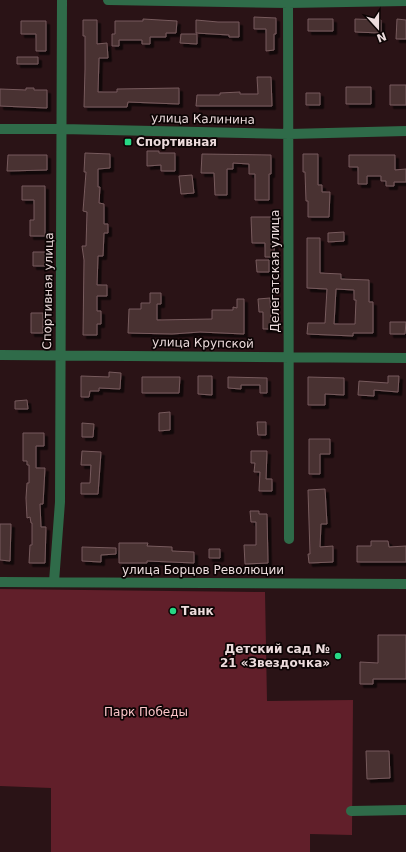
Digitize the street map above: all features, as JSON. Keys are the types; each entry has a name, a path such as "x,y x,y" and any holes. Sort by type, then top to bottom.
{"street":[{"name":"Спортивная улица","path":"54,582 60,502 62,0"},
{"path":"108,0 288,4 406,1"},
{"name":"Делегатская улица","path":"288,4 287,357 289,539"},
{"name":"улица Калинина","path":"0,129 288,134 406,131"},
{"name":"улица Крупской","path":"0,355 60,354 406,358"},
{"name":"улица Борцов Революции","path":"0,582 406,584"},
{"path":"351,811 406,810"}],"green space":[{"name":"Парк Победы","path":"0,589 265,592 267,701 353,700 352,835 310,834 310,852 51,852 51,788 0,786"}],"building":[{"path":"254,17 276,18 274,50 266,51 266,29 254,29"},
{"path":"143,19 177,21 176,33 166,33 166,37 150,37 150,44 142,44 142,40 119,40 119,46 112,46 112,34 115,34 115,21 143,21"},
{"path":"308,19 333,19 333,31 308,31"},
{"path":"355,19 381,20 381,33 355,32"},
{"path":"397,19 406,20 406,39 396,39"},
{"path":"83,20 97,20 97,44 107,43 108,58 99,58 98,92 117,92 117,89 179,88 179,104 128,102 127,107 84,107 85,36 83,36"},
{"path":"196,20 239,22 239,37 196,33"},
{"path":"21,21 46,21 46,51 36,51 36,34 21,34"},
{"path":"181,34 197,34 197,44 180,43"},
{"path":"17,57 38,57 38,64 17,64"},
{"path":"257,77 271,77 272,106 196,106 197,95 220,95 220,93 240,92 240,94 258,94"},
{"path":"390,85 406,85 406,105 390,105"},
{"path":"346,87 371,87 371,104 346,104"},
{"path":"26,88 34,88 34,90 47,90 47,108 0,106 0,89 26,90"},
{"path":"306,93 320,93 320,105 306,105"},
{"path":"147,151 175,153 175,171 161,171 161,165 147,166"},
{"path":"85,153 110,154 110,168 98,169 98,187 100,187 99,203 104,204 104,224 108,224 108,233 104,233 103,256 98,256 97,285 107,285 107,296 97,296 97,311 101,311 101,324 97,324 97,335 83,335 84,260 82,246 86,246 87,212 83,211 86,172 84,172"},
{"path":"202,154 271,155 269,200 255,200 255,174 249,174 249,164 233,163 233,169 227,169 227,195 215,195 214,173 201,173"},
{"path":"303,154 318,154 318,185 322,185 322,192 330,192 329,217 308,217 305,172 303,172"},
{"path":"8,155 47,155 47,170 7,171"},
{"path":"349,155 395,155 395,170 406,169 406,182 394,182 394,186 386,186 386,181 381,181 381,176 367,176 367,184 358,184 358,167 349,167"},
{"path":"192,175 194,193 181,194 179,176"},
{"path":"22,186 45,186 45,236 30,236 30,220 34,220 34,200 22,200"},
{"path":"251,217 275,217 274,257 265,257 265,243 252,243"},
{"path":"344,232 344,241 328,242 328,233"},
{"path":"307,238 320,238 320,273 341,274 341,279 369,280 369,302 373,302 373,333 353,333 353,336 307,334 308,323 325,323 327,289 307,288","holes":["336,289 354,290 354,300 356,300 355,324 334,324"]},
{"path":"33,252 45,252 45,266 33,266"},
{"path":"256,260 269,260 269,272 257,272"},
{"path":"150,293 161,293 161,304 157,304 157,320 212,319 212,310 233,310 233,307 237,308 237,299 244,299 244,334 200,332 172,334 128,333 129,309 141,309 141,303 150,303"},
{"path":"270,298 273,329 263,329 263,312 259,312 258,299"},
{"path":"31,313 43,313 43,333 31,333"},
{"path":"390,322 406,322 405,334 390,334"},
{"path":"109,372 121,373 120,389 99,388 99,391 90,391 89,397 81,397 81,376 109,377"},
{"path":"198,376 212,376 212,395 198,394"},
{"path":"388,376 399,376 398,392 374,390 374,396 358,395 359,381 388,383"},
{"path":"142,377 180,377 179,393 142,393"},
{"path":"228,377 267,378 267,393 260,393 260,385 241,385 241,389 228,388"},
{"path":"308,377 344,378 344,395 325,394 325,405 308,405"},
{"path":"27,400 28,409 15,409 15,401"},
{"path":"170,412 170,430 159,431 159,413"},
{"path":"257,422 266,422 266,435 258,435"},
{"path":"82,423 94,424 93,437 82,437"},
{"path":"23,433 44,433 44,446 36,446 36,468 45,468 43,504 40,504 41,527 46,527 45,563 29,563 30,545 32,545 32,523 30,517 27,518 26,498 27,483 29,483 29,465 27,465 27,461 23,461"},
{"path":"309,439 330,439 330,454 320,454 320,474 309,474"},
{"path":"82,451 101,452 98,494 81,494 81,483 90,483 91,465 81,465"},
{"path":"251,451 267,451 266,479 272,479 272,491 259,491 260,472 254,472 255,463 251,463"},
{"path":"325,489 327,524 321,524 320,547 333,546 333,562 309,563 308,490"},
{"path":"250,511 259,511 259,514 267,514 268,563 245,564 244,545 256,545 256,522 251,522"},
{"path":"0,524 11,524 10,561 0,560"},
{"path":"371,541 388,541 389,547 406,546 406,562 357,562 357,546 371,546"},
{"path":"119,543 148,543 147,546 172,547 172,551 194,552 194,563 147,561 147,563 119,563"},
{"path":"82,547 116,548 116,554 101,555 101,562 82,561"},
{"path":"209,549 220,549 220,558 209,558"},
{"path":"378,635 406,635 406,679 373,679 373,684 360,684 360,662 378,663"},
{"path":"366,751 389,751 390,778 367,779"}],"place":[{"name":"Спортивная","path":"128,142"},
{"name":"Танк","path":"173,611"},
{"name":"Детский сад № 21 «Звездочка»","path":"338,656"}]}
